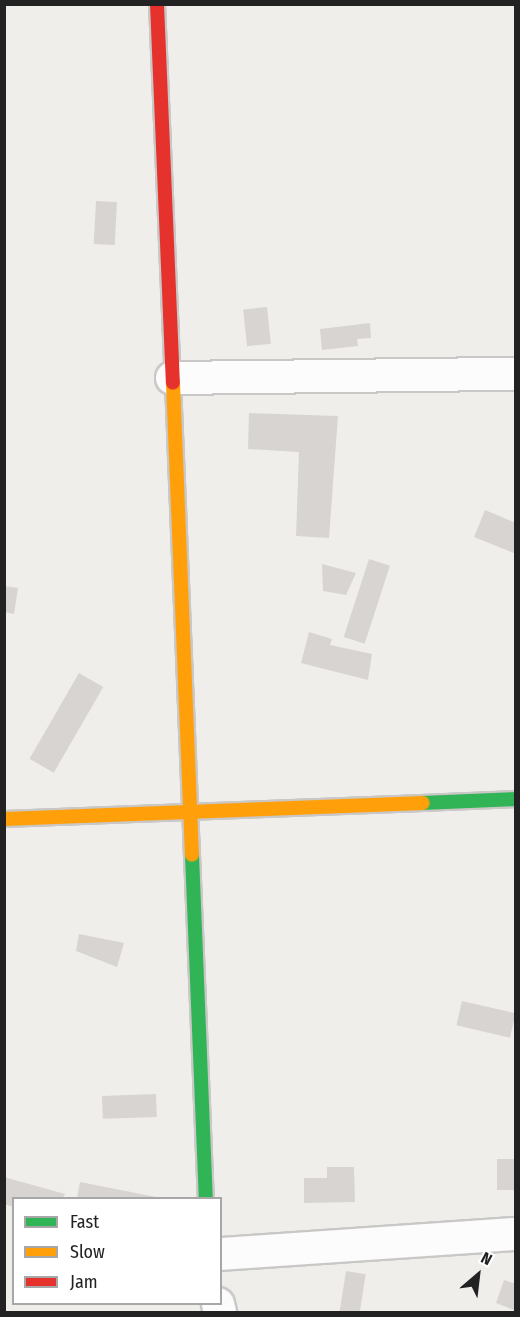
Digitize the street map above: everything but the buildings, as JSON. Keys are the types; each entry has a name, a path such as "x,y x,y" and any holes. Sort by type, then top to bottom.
{"street":[{"path":"158,4 206,1197"},
{"path":"172,378 516,374"},
{"path":"4,819 189,809 516,799"},
{"path":"222,1254 516,1234"}],"traffic: fast":[{"path":"423,803 516,799"},
{"path":"192,855 206,1197"}],"traffic: slow":[{"path":"173,383 192,855"},
{"path":"4,819 423,803"}],"traffic: jam":[{"path":"157,4 173,383"}]}
